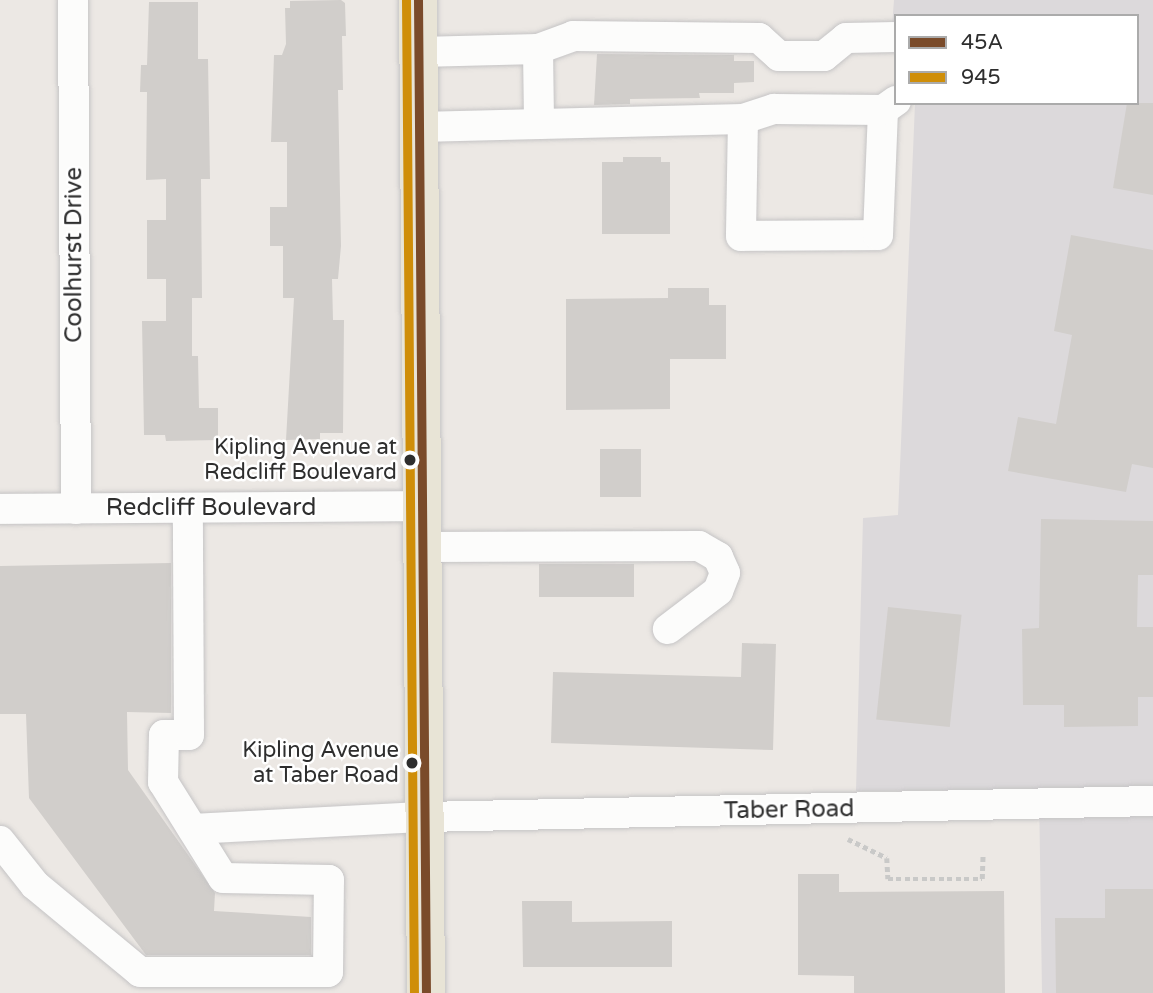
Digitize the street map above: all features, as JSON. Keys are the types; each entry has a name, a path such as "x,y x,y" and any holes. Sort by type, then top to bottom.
{"main road":[{"path":"418,0 426,993"}],"street":[{"name":"Coolhurst Drive","path":"73,0 76,509"},
{"path":"419,52 538,49 573,36 758,38 779,56 824,56 846,38 894,37"},
{"path":"538,49 539,124"},
{"path":"419,127 743,119 774,109 889,105 878,235 741,236 743,119"},
{"name":"Redcliff Boulevard","path":"0,509 188,510 422,506"},
{"path":"0,841 35,884 140,972 328,972 329,880 223,878 163,782 164,735 189,735 188,510"},
{"path":"423,547 699,546 718,557 724,573 718,591 668,629"},
{"name":"Taber Road","path":"193,829 425,817 1153,801"}],"path":[{"path":"848,839 887,858 888,879 982,879 983,854"}],"shaded area":[{"path":"894,0 1153,0 1153,993 1042,993 1039,790 856,791 863,518 898,515 915,105 1139,105 1139,14 894,14 892,26"}],"building":[{"path":"341,0 345,3 346,36 342,36 343,90 338,90 341,246 338,279 332,279 333,320 344,320 343,433 320,433 320,439 286,440 294,298 283,298 283,246 270,246 270,207 287,207 287,142 271,142 274,55 282,55 286,44 285,8 290,8 290,1"},
{"path":"149,2 198,2 198,59 208,59 210,179 201,179 202,298 192,298 192,356 198,356 199,408 218,408 218,440 166,441 165,435 144,435 142,321 166,321 166,279 147,279 147,220 166,220 166,179 146,180 147,92 140,92 141,65 147,65"},
{"path":"597,54 734,55 734,61 754,61 754,82 734,83 734,93 699,93 700,98 630,99 630,104 594,105"},
{"path":"1153,103 1153,195 1113,188 1127,105"},
{"path":"623,157 661,157 661,162 670,162 670,234 602,234 602,162 623,162"},
{"path":"1071,235 1153,250 1153,468 1132,464 1126,492 1008,471 1018,417 1056,424 1072,335 1054,331"},
{"path":"668,288 709,288 709,305 726,305 726,359 670,359 670,409 566,410 566,299 668,298"},
{"path":"600,449 641,449 641,497 600,497"},
{"path":"1041,519 1153,521 1153,575 1138,575 1137,627 1153,627 1153,697 1138,697 1138,726 1064,727 1064,705 1023,705 1022,629 1039,628"},
{"path":"171,563 171,713 127,712 128,770 215,893 214,911 311,917 311,955 146,955 29,798 26,714 0,714 0,566"},
{"path":"539,564 634,564 634,597 539,597"},
{"path":"888,607 962,615 950,727 876,719"},
{"path":"742,643 776,644 773,750 551,743 553,672 741,677"},
{"path":"798,874 839,874 839,892 1004,891 1005,993 854,993 854,976 798,975"},
{"path":"1105,889 1153,889 1153,993 1056,993 1055,918 1105,918"},
{"path":"522,901 572,901 572,922 672,921 672,967 523,967"}],"transit line":[{"name":"945","path":"406,0 414,993"},
{"name":"45A","path":"418,0 426,993"}],"place":[{"name":"Kipling Avenue at Redcliff Boulevard","path":"410,460"},
{"name":"Kipling Avenue at Taber Road","path":"412,763"}]}
